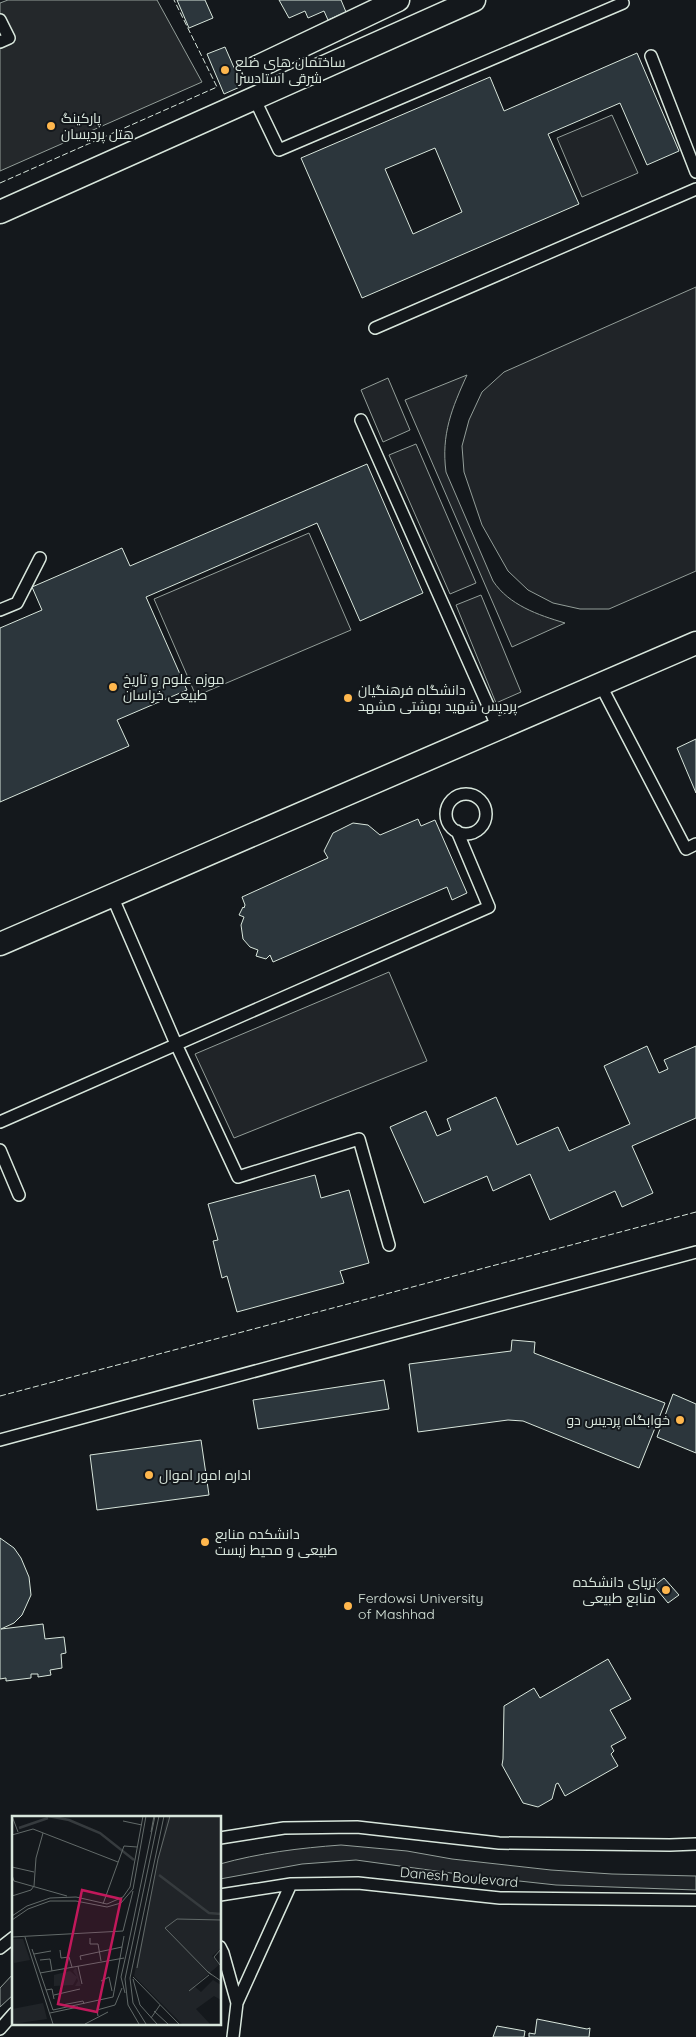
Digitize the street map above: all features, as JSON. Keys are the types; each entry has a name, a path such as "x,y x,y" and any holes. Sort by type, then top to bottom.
{"street":[{"path":"253,69 398,0"},
{"path":"0,212 474,0"},
{"path":"0,944 696,643"}],"lane":[{"path":"254,98 279,150 622,3"},
{"path":"0,20 9,38 0,42"},
{"path":"651,56 696,172"},
{"path":"375,328 696,189"},
{"path":"361,420 498,728"},
{"path":"0,610 17,603 40,558"},
{"path":"600,684 686,849 696,844"},
{"path":"0,1122 489,907 457,831"},
{"path":"112,896 176,1044 238,1177 359,1139 389,1245"},
{"path":"0,1150 19,1194"},
{"path":"0,1440 696,1252"},
{"path":"221,1838 284,1828 357,1827 499,1842 696,1844"},
{"name":"Danesh Boulevard","path":"221,1895 291,1884 358,1883 500,1898 696,1900"},
{"path":"232,2037 237,2003 291,1884"},
{"path":"0,1948 12,1938"},
{"path":"221,1949 237,2003"},
{"path":"0,2028 12,2015"}],"shaded area":[{"name":"پارکینگ هتل پردیسان","path":"8,0 157,0 202,82 0,171 0,3"},
{"path":"612,115 638,173 582,197 557,138"},
{"path":"696,287 696,571 609,609 580,609 553,603 528,590 508,571 482,525 464,472 462,446 469,420 482,392 504,372"},
{"path":"467,375 452,410 446,433 446,472 493,581 507,597 516,603 565,623 512,647 405,400"},
{"path":"388,378 410,430 383,442 361,390"},
{"path":"416,444 476,583 450,594 389,455"},
{"path":"309,533 351,630 196,696 154,599"},
{"path":"481,595 521,692 496,703 456,605"},
{"path":"389,972 427,1061 234,1138 195,1054"},
{"path":"341,1845 407,1851 452,1859 551,1870 696,1876 696,1890 556,1885 356,1860 302,1864 221,1879 221,1864 250,1857"},
{"path":"12,1975 12,1996 0,2007 0,1988"}],"building":[{"path":"177,0 205,0 213,18 189,28"},
{"path":"279,0 341,0 346,12 328,20 324,11 308,18 305,11 289,18"},
{"name":"ساختمان های ضلع شرقی استادسرا","path":"225,47 242,86 224,94 207,54"},
{"path":"637,53 679,151 647,165 620,103 548,134 579,204 362,298 301,158 490,77 504,111","holes":["435,148 462,212 413,234 385,169"]},
{"path":"367,464 423,593 360,621 317,523 146,597 187,690 117,720 129,746 0,802 0,628 42,610 32,587 122,548 130,566"},
{"path":"696,739 696,793 677,748"},
{"path":"418,819 421,826 435,820 467,893 452,900 447,887 273,962 270,955 266,959 256,956 258,950 250,947 243,939 241,925 244,917 239,915 245,905 242,897 328,858 324,851 333,833 353,823 368,825 380,835"},
{"path":"647,1046 659,1073 668,1069 664,1060 696,1046 696,1118 632,1146 653,1193 622,1207 615,1191 550,1220 530,1174 493,1191 487,1176 424,1203 390,1127 426,1111 437,1136 451,1130 447,1119 496,1097 517,1145 558,1127 569,1151 630,1124 604,1066"},
{"path":"315,1175 321,1198 349,1190 369,1263 340,1271 344,1283 237,1312 227,1276 222,1278 213,1241 218,1240 208,1204"},
{"path":"512,1340 535,1342 534,1353 665,1403 639,1468 523,1421 508,1420 418,1432 409,1364 511,1351"},
{"path":"384,1380 389,1409 258,1429 253,1400"},
{"name":"خوابگاه پردیس دو","path":"673,1394 696,1404 696,1453 657,1437"},
{"name":"اداره امور اموال","path":"201,1440 209,1495 97,1510 90,1455"},
{"path":"0,1538 14,1548 21,1558 29,1577 31,1595 22,1615 14,1623 1,1629 43,1624 45,1639 64,1637 66,1653 61,1654 62,1668 50,1670 51,1675 38,1677 38,1674 31,1674 31,1678 6,1681 6,1678 0,1679"},
{"name":"تریای دانشکده منابع طبیعی","path":"664,1578 679,1595 668,1603 654,1586"},
{"path":"608,1659 631,1699 610,1710 626,1738 611,1746 614,1751 611,1754 618,1766 565,1796 558,1783 556,1784 552,1799 538,1807 523,1803 502,1765 504,1706 534,1688 540,1698"},
{"path":"537,2019 590,2028 589,2037 529,2037 529,2033 535,2034"},
{"path":"497,2026 525,2031 524,2037 493,2037"}],"fence":[{"path":"0,183 217,87 174,0"},
{"path":"0,1396 696,1212"}],"place":[{"name":"ساختمان های ضلع شرقی استادسرا","path":"225,70"},
{"name":"پارکینگ هتل پردیسان","path":"51,126"},
{"name":"موزه علوم و تاریخ طبیعی خراسان","path":"113,687"},
{"name":"دانشگاه فرهنگیان پردیس شهید بهشتی مشهد","path":"348,698"},
{"name":"خوابگاه پردیس دو","path":"680,1420"},
{"name":"اداره امور اموال","path":"149,1475"},
{"name":"دانشکده منابع طبیعی و محیط زیست","path":"205,1542"},
{"name":"تریای دانشکده منابع طبیعی","path":"666,1590"},
{"name":"Ferdowsi University of Mashhad","path":"348,1606"}]}
